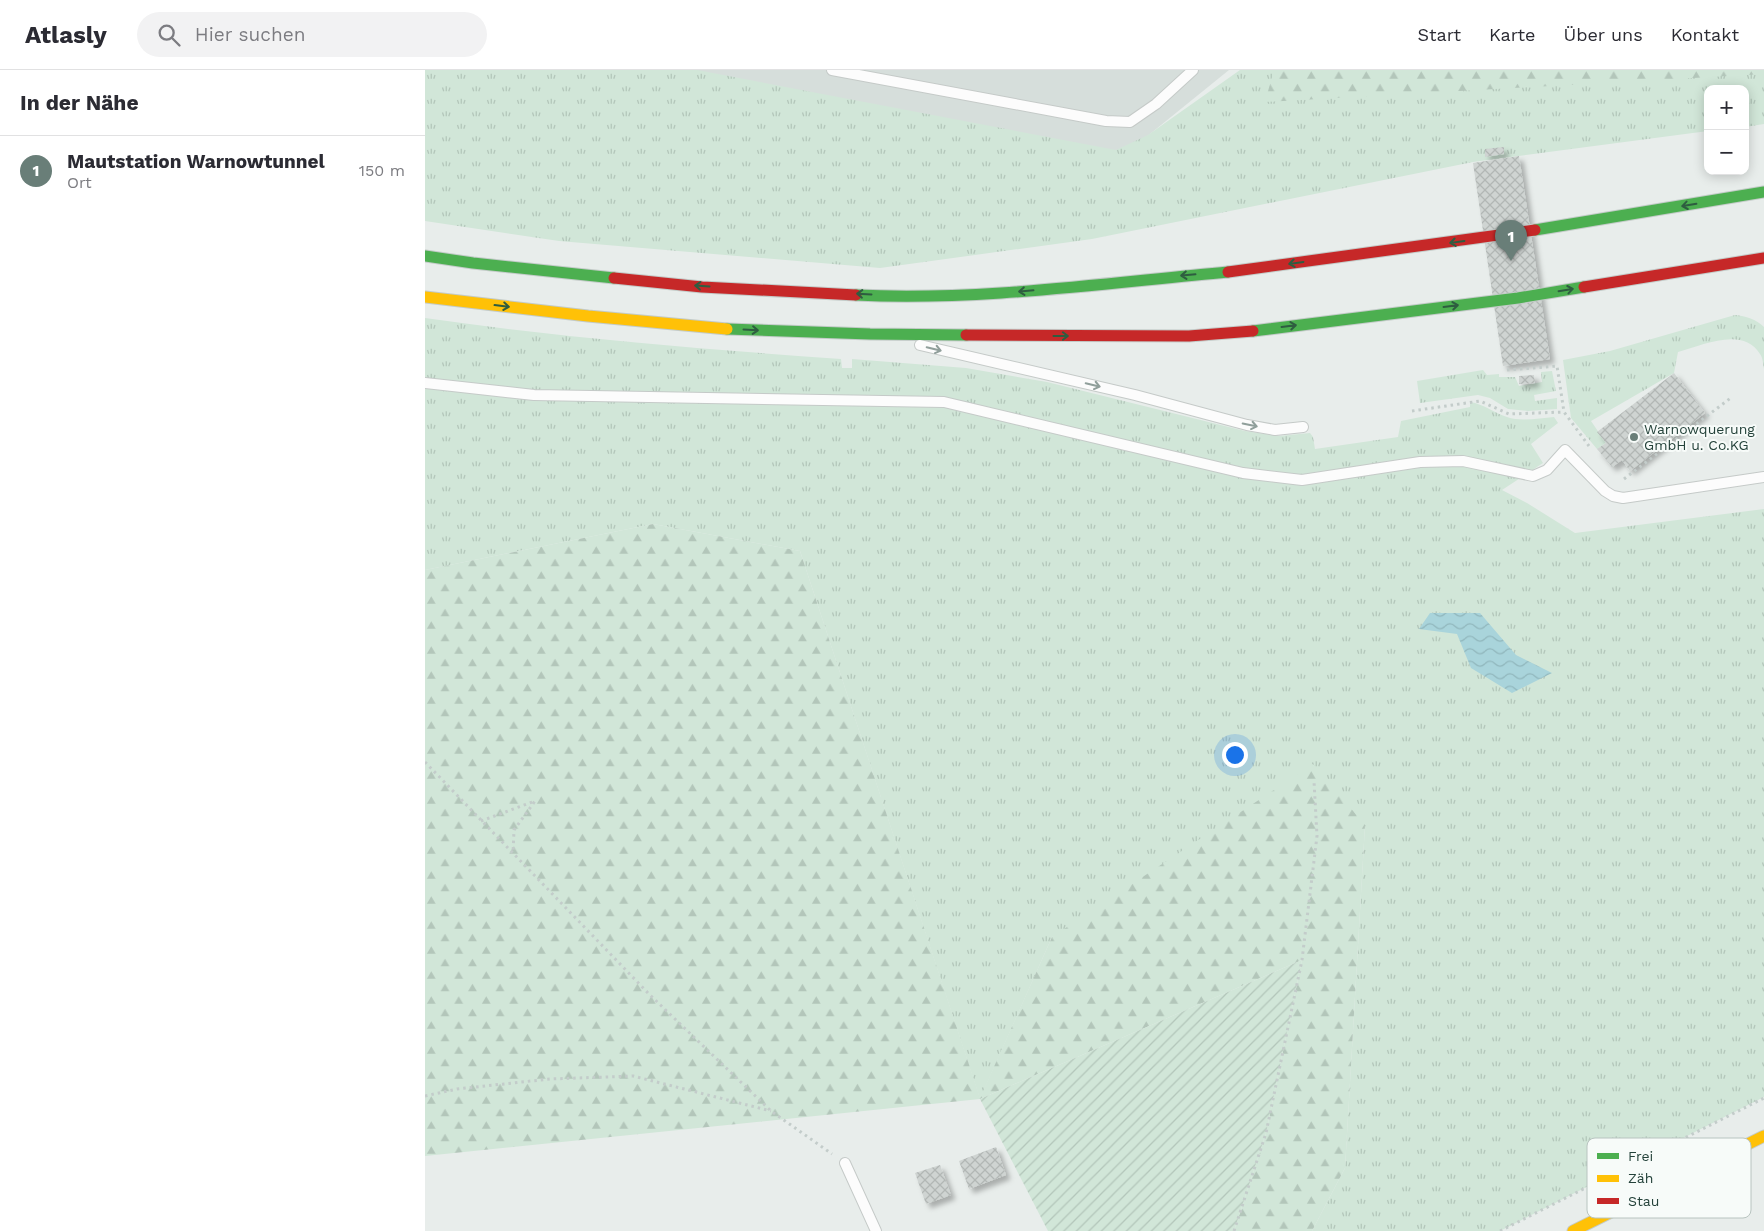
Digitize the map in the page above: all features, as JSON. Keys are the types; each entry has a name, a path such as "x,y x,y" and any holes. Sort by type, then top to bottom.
{"main road":[{"path":"425,256 702,287 906,297 1000,293 1227,272 1506,235 1764,192"},
{"path":"425,297 587,316 737,330 870,334 1189,336 1241,332 1518,298 1764,258"},
{"path":"1751,1142 1764,1136"},
{"path":"1573,1231 1599,1218"}],"lane":[{"path":"832,70 1106,121 1130,122 1156,104 1193,70"},
{"path":"870,334 1135,395 1247,425 1275,430 1303,427"},
{"path":"425,383 534,396 944,402 1243,473 1302,480 1420,462 1463,461 1533,476 1547,470 1565,450 1605,491 1613,496 1623,498 1764,477"},
{"path":"845,1163 876,1231"}],"path":[{"path":"1507,370 1557,366 1564,412 1593,452"},
{"path":"1620,482 1732,397"},
{"path":"1412,411 1481,401 1509,414 1564,412"},
{"path":"425,762 649,994 771,1111 845,1163"},
{"path":"1235,1231 1266,1134 1302,960 1317,836 1314,781"},
{"path":"481,821 535,801 514,830 513,854"},
{"path":"425,1096 457,1089 550,1079 633,1076 771,1111"},
{"path":"1685,1138 1764,1098"},
{"path":"1500,1231 1587,1187"}],"shaded area":[{"path":"650,70 1229,70 1145,138 1116,154"}],"green space":[{"path":"425,70 697,70 1116,150 1148,135 1240,70 1764,70 1764,124 1749,126 1749,85 1704,85 1704,132 1473,162 1092,239 880,268 559,241 425,221"},
{"path":"1274,70 1764,70 1764,74 1265,102"},
{"path":"1735,315 1751,318 1764,327 1764,369 1760,354 1753,346 1744,341 1733,339 1710,342 1678,352 1674,373 1591,421 1606,443 1597,449 1571,418 1563,360 1610,351"},
{"path":"425,318 581,337 841,359 842,368 852,368 852,359 966,368 1047,382 1245,431 1279,436 1310,433 1313,437 1315,449 1398,437 1401,421 1470,407 1470,402 1512,418 1554,417 1558,423 1531,444 1543,463 1502,490 1575,533 1764,509 1764,1097 1683,1138 1587,1138 1587,1187 1500,1231 1312,1231 1345,1168 1365,825 1052,937 980,1099 800,551 653,524 425,570"},
{"path":"1483,370 1487,375 1499,374 1499,377 1515,377 1519,386 1542,382 1541,372 1552,371 1556,391 1534,395 1535,401 1557,398 1557,409 1528,411 1508,409 1490,398 1478,395 1420,403 1417,381"},
{"path":"653,524 800,551 980,1098 1052,937 1313,764 1365,825 1345,1168 1312,1231 1234,1231 1266,1133 1302,960 980,1099 425,1156 425,570"},
{"path":"1302,960 1266,1133 1234,1231 1048,1231 980,1099"}],"water":[{"path":"1430,613 1480,613 1516,655 1552,673 1512,693 1471,668 1457,634 1419,629"}],"building":[{"path":"1504,147 1504,154 1485,157 1485,149"},
{"path":"1519,156 1550,359 1503,366 1473,163"},
{"path":"1674,373 1705,413 1630,471 1622,460 1612,467 1597,449 1606,443 1597,432"},
{"path":"1534,375 1535,383 1519,384 1519,376"},
{"path":"996,1147 1006,1175 969,1189 959,1161"},
{"path":"940,1165 951,1195 926,1204 915,1173"}],"traffic: fast":[{"path":"1535,230 1764,192"},
{"path":"425,256 614,278"},
{"path":"856,295 903,296 996,293 1228,272"},
{"path":"1253,331 1518,298 1584,287"},
{"path":"727,329 966,335"}],"traffic: slow":[{"path":"425,297 588,316 727,329"},
{"path":"1751,1142 1764,1136"},
{"path":"1573,1231 1599,1218"}],"traffic: jam":[{"path":"1228,272 1535,230"},
{"path":"1584,287 1764,258"},
{"path":"614,278 702,287 856,295"},
{"path":"966,335 1189,336 1253,331"}],"place":[{"name":"Mautstation Warnowtunnel","path":"1511,261"},
{"name":"Warnowquerung GmbH u. Co.KG","path":"1634,437"}]}
